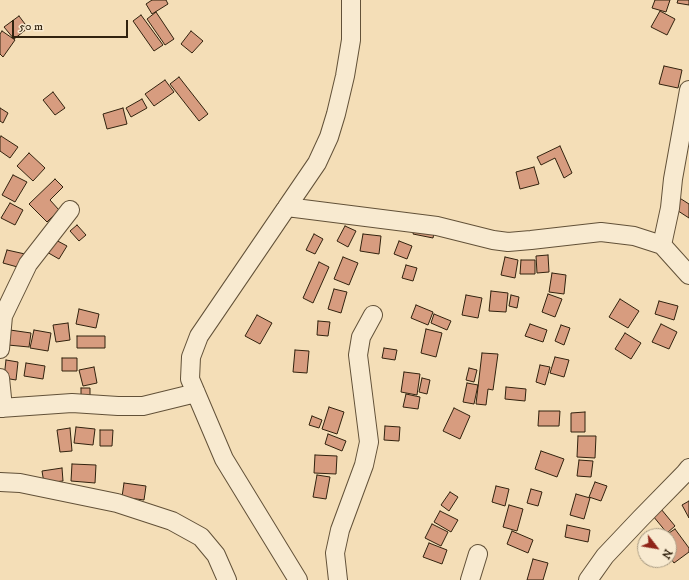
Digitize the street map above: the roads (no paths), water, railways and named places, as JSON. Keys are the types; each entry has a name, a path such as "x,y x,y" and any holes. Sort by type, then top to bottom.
{"street":[{"path":"298,580 224,459 190,379 191,357 199,336 317,163 329,137 345,76 350,40 351,0"},
{"path":"662,244 670,208 673,179 689,90"},
{"path":"287,207 437,226 493,240 508,242 601,232 634,236 662,244 689,275"},
{"path":"0,349 3,316 28,264 70,210"},
{"path":"338,580 335,553 340,530 364,465 368,442 358,355 361,337 373,314"},
{"path":"0,378 1,408 72,403 143,406 196,393"},
{"path":"588,580 605,556 640,518 686,473 689,468"},
{"path":"0,482 20,483 117,502 172,521 201,537 216,555 227,580"},
{"path":"470,580 478,554"}]}
